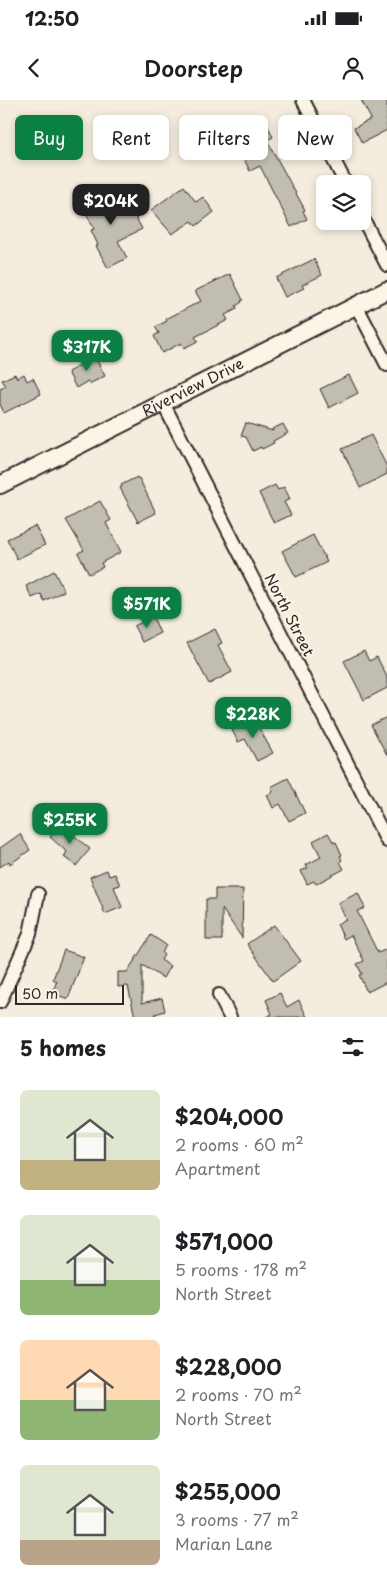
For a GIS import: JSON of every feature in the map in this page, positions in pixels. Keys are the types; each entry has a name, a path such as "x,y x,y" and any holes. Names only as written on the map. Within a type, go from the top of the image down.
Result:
{"street":[{"path":"304,100 342,175"},
{"path":"369,230 387,265"},
{"name":"Riverview Drive","path":"0,486 387,290"},
{"path":"356,306 387,365"},
{"name":"North Street","path":"163,403 387,842"},
{"path":"0,1002 30,934 38,894"},
{"path":"219,995 230,1017"}],"building":[{"path":"361,100 387,100 387,130 362,143 354,128 371,119"},
{"path":"268,126 273,137 268,140"},
{"path":"268,142 305,210 303,211 307,219 291,227 260,166 250,171 244,160 268,160"},
{"path":"184,186 196,202 203,197 214,212 196,226 192,221 172,234 151,210"},
{"path":"122,191 142,229 118,241 127,258 108,268 96,246 98,245 91,230 94,229 81,200 83,195 88,192 93,193 103,212"},
{"path":"314,259 322,275 302,285 304,288 285,297 276,278"},
{"path":"230,274 243,300 236,306 237,309 225,315 228,320 195,337 198,341 184,348 181,343 162,353 154,336 159,333 155,327 167,321 166,319 201,301 195,291"},
{"path":"93,353 105,376 89,384 88,381 76,388 68,372 84,363 82,359"},
{"path":"15,374 17,378 24,374 27,381 33,378 41,394 4,413 0,404 0,389 6,386 2,380"},
{"path":"349,375 358,393 329,408 320,389"},
{"path":"246,423 273,431 272,429 283,424 288,433 273,441 274,443 253,451 246,437 241,436"},
{"path":"371,435 387,467 387,474 360,488 342,449"},
{"path":"137,477 156,513 138,522 120,488 122,487 121,485"},
{"path":"275,485 278,490 284,487 290,499 284,502 291,515 274,523 259,493"},
{"path":"100,501 111,520 106,523 121,552 101,563 103,567 89,574 78,553 84,550 66,520"},
{"path":"35,526 45,545 17,559 7,539"},
{"path":"313,535 327,562 296,577 282,551"},
{"path":"54,571 64,591 44,601 41,594 32,598 26,586"},
{"path":"153,617 160,633 142,642 134,626"},
{"path":"215,629 222,643 218,645 232,672 209,684 187,643"},
{"path":"364,651 369,661 377,657 387,677 387,688 364,700 344,661"},
{"path":"387,717 387,755 371,725"},
{"path":"254,719 273,753 257,761 245,739 238,742 232,730"},
{"path":"288,778 305,813 289,821 280,804 273,808 267,795 273,792 271,787"},
{"path":"60,824 90,849 76,866 64,857 67,852 50,837"},
{"path":"328,833 334,843 336,842 342,855 340,856 342,860 340,862 344,869 316,884 314,881 307,884 301,871 308,868 306,865 321,857 313,841"},
{"path":"20,834 30,850 10,864 9,861 0,867 0,848"},
{"path":"107,870 109,876 115,874 120,885 114,887 122,907 105,914 90,877"},
{"path":"215,889 243,889 242,938 222,909 222,940 206,940 206,899 215,899"},
{"path":"358,893 365,908 357,911 378,953 387,949 387,982 367,992 359,975 362,974 357,964 364,961 351,935 344,939 337,924 346,919 338,903"},
{"path":"274,925 301,961 273,981 247,944"},
{"path":"151,935 166,945 161,960 170,966 163,978 142,965 142,1003 162,998 165,1011 155,1014 156,1017 135,1017 128,986 118,987 118,972 127,972"},
{"path":"64,950 84,957 68,999 52,993 57,981 53,979"},
{"path":"280,993 287,1007 299,1000 307,1017 266,1017 272,1014 266,1000"}]}
